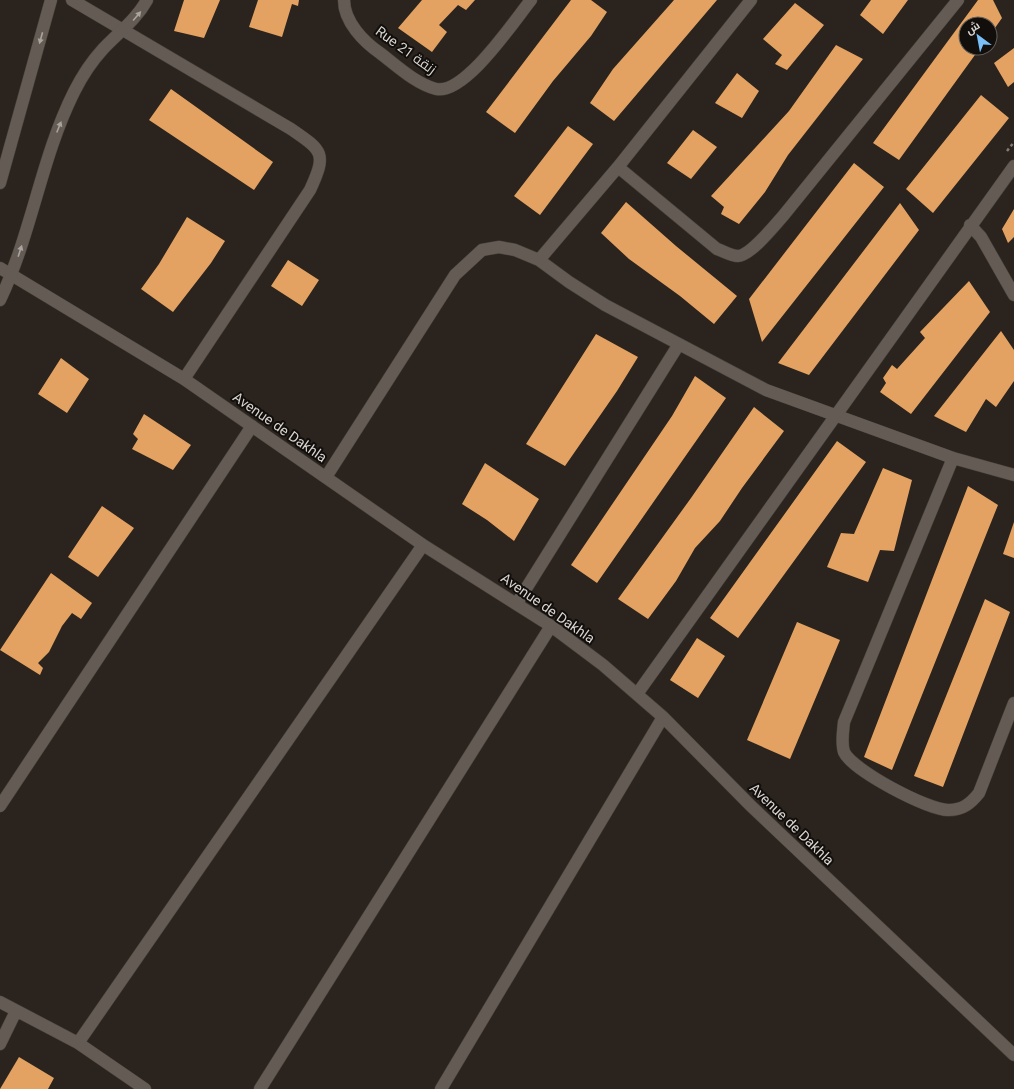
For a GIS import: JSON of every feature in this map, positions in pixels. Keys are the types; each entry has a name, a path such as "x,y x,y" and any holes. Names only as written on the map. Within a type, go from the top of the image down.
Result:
{"street":[{"path":"0,183 51,0"},
{"path":"72,0 291,129 315,145 321,158 320,169 310,190 184,380"},
{"path":"0,300 12,274 58,130 74,92 88,67 140,12 147,0"},
{"name":"Rue 21 زنقة","path":"344,0 349,20 368,45 424,85 438,89 454,85 467,77 485,58 530,0"},
{"path":"539,260 618,167 751,0"},
{"path":"618,167 717,249 731,255 738,256 743,254 762,240 783,216 958,0"},
{"path":"637,694 1014,166"},
{"path":"970,226 981,237 1014,295"},
{"path":"326,477 455,275 482,250 490,247 515,250 539,260 569,282 599,301 766,390 953,458 1014,475"},
{"name":"Avenue de Dakhla","path":"0,268 184,380 423,545 517,603 551,626 603,665 662,717 751,806 1014,1055"},
{"path":"517,603 679,344"},
{"path":"0,806 252,426"},
{"path":"953,458 844,722 842,743 845,753 856,766 877,780 923,802 948,810 961,809 972,802 979,793 1014,703"},
{"path":"78,1043 423,545"},
{"path":"260,1089 551,626"},
{"path":"440,1089 662,717"},
{"path":"0,1002 78,1043 145,1089"},
{"path":"0,1044 16,1011"}],"building":[{"path":"184,0 220,0 204,38 174,31"},
{"path":"258,0 299,0 298,6 292,4 282,37 249,27"},
{"path":"422,0 475,0 466,10 458,5 439,25 447,32 432,52 398,28"},
{"path":"571,0 591,0 607,12 591,36 553,81 515,133 486,112"},
{"path":"674,0 717,0 614,121 590,103 613,69"},
{"path":"871,0 908,0 883,34 860,15"},
{"path":"978,0 993,0 1002,18 998,24 998,16 966,16"},
{"path":"795,3 824,25 787,70 775,64 782,55 763,39"},
{"path":"958,27 958,56 974,56 899,160 873,143"},
{"path":"836,45 863,59 788,155 765,192 739,224 721,214 724,207 711,196 789,111"},
{"path":"1014,48 1014,82 1008,87 994,63"},
{"path":"737,73 759,91 742,118 715,103"},
{"path":"171,89 273,162 254,190 149,120"},
{"path":"981,95 1009,118 933,213 906,189"},
{"path":"568,126 593,144 540,215 514,196"},
{"path":"693,130 717,147 691,179 667,163"},
{"path":"854,163 884,187 762,342 749,299"},
{"path":"626,202 676,246 737,296 714,324 680,296 629,259 601,233"},
{"path":"900,203 919,230 809,375 778,363"},
{"path":"1014,209 1014,237 1008,243 1002,229"},
{"path":"187,217 225,241 211,263 173,312 141,289 159,264"},
{"path":"288,260 319,280 302,306 271,286"},
{"path":"969,281 990,312 911,414 880,392 886,383 883,378 892,365 897,369 925,338 920,332"},
{"path":"1001,331 1014,350 1014,381 996,407 986,399 966,432 934,416"},
{"path":"596,334 638,357 617,391 565,466 526,444"},
{"path":"61,358 89,379 67,413 38,394"},
{"path":"695,376 726,398 597,583 571,565 672,416"},
{"path":"754,407 784,431 720,521 695,548 676,581 648,619 618,599"},
{"path":"144,414 191,445 173,470 132,449 138,439 133,434"},
{"path":"837,441 866,462 738,638 710,618"},
{"path":"485,463 539,499 514,541 487,520 462,504"},
{"path":"883,468 912,480 894,551 880,550 868,582 827,567 841,533 854,534"},
{"path":"968,486 998,505 892,770 864,757"},
{"path":"102,506 134,528 98,577 68,557"},
{"path":"1014,522 1014,558 1003,554"},
{"path":"51,573 92,603 81,619 72,613 62,626 49,652 38,663 43,668 40,675 0,650"},
{"path":"985,599 1010,612 943,787 914,776"},
{"path":"797,622 840,640 790,759 747,740"},
{"path":"697,638 725,656 698,698 670,680"},
{"path":"19,1057 54,1078 48,1089 0,1089"}]}
